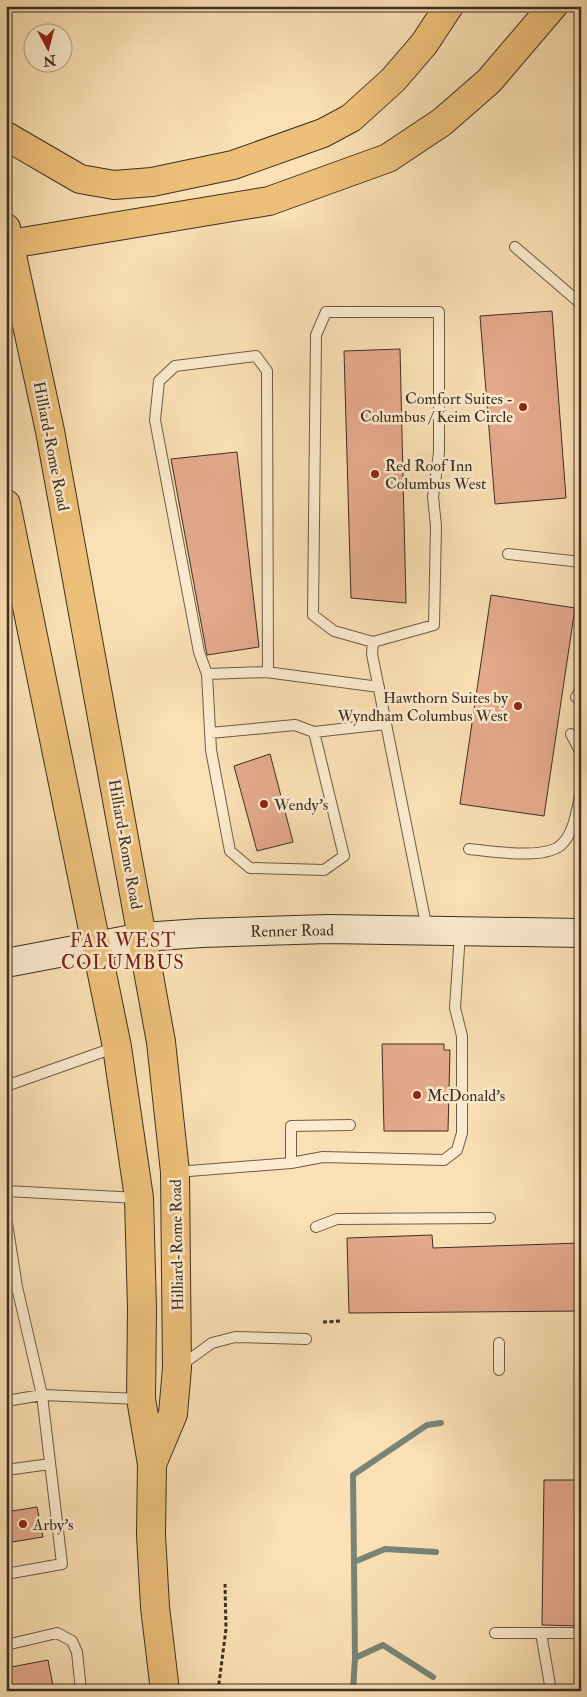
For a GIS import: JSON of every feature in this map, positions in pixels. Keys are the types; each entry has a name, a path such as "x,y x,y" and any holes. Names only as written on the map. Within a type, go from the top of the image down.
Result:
{"main road":[{"path":"6,136 80,179 114,185 152,182 232,164 323,133 352,118 393,80 424,44 449,6"},
{"path":"7,237 269,201 388,158 442,122 489,81 552,6"},
{"name":"Hilliard-Rome Road","path":"7,237 52,441 161,1042 175,1172 177,1368 173,1414 152,1464"},
{"name":"Hilliard-Rome Road","path":"6,504 117,1047 138,1198 142,1309 141,1399 152,1464 151,1544 155,1607 165,1691"},
{"path":"550,931 581,917"},
{"name":"Renner Road","path":"6,963 143,937 250,931 460,929 581,933"}],"lane":[{"path":"515,247 581,304"},
{"path":"326,312 438,312 439,452 433,497 436,526 434,625 373,642 334,631 313,615 316,335 326,312"},
{"path":"268,672 267,371 256,356 175,366 159,381 155,420 199,652 207,674 210,733 230,851 250,868 324,870 344,856 314,732"},
{"path":"508,554 581,562"},
{"path":"373,642 372,654 428,930"},
{"path":"207,674 268,672 379,687"},
{"path":"210,733 295,725 314,732 386,724"},
{"path":"571,734 581,753"},
{"path":"469,849 550,852 563,844 572,827 581,792"},
{"path":"175,1172 291,1163 323,1157 444,1160 457,1150 462,1134 462,1036 455,1008 460,929"},
{"path":"6,1086 117,1047"},
{"path":"291,1163 291,1126 350,1125"},
{"path":"6,1191 138,1198"},
{"path":"6,1217 11,1287 42,1395 62,1564 6,1574"},
{"path":"316,1227 336,1220 490,1218"},
{"path":"177,1368 212,1343 235,1337 306,1339"},
{"path":"499,1343 499,1370"},
{"path":"6,1401 42,1395 141,1399"},
{"path":"6,1470 50,1464"},
{"path":"495,1633 581,1633"},
{"path":"541,1633 551,1691"},
{"path":"6,1645 57,1634 72,1641 77,1652 82,1691"}],"path":[{"path":"322,1322 342,1321"},
{"path":"218,1691 226,1629 225,1584"}],"building":[{"name":"Comfort Suites - Columbus / Keim Circle","path":"552,311 566,498 495,504 480,316"},
{"name":"Red Roof Inn Columbus West","path":"400,349 406,603 351,598 344,351"},
{"path":"237,452 259,647 207,655 171,459"},
{"name":"Hawthorn Suites by Wyndham Columbus West","path":"491,595 575,608 544,816 460,804"},
{"name":"Wendy's","path":"270,754 293,842 257,851 234,766"},
{"name":"McDonald's","path":"382,1044 444,1044 444,1050 450,1050 448,1131 384,1131"},
{"path":"432,1235 433,1248 581,1243 581,1311 349,1313 347,1238"},
{"path":"544,1480 581,1480 581,1626 542,1625"},
{"name":"Arby's","path":"37,1507 43,1537 6,1543 6,1512"},
{"path":"48,1660 54,1691 6,1691 6,1668"}],"waterway":[{"path":"354,1562 353,1475 427,1425 441,1423"},
{"path":"355,1658 354,1562 385,1549 436,1552"},
{"path":"353,1691 355,1658 383,1645 433,1677"}],"place":[{"name":"Comfort Suites - Columbus / Keim Circle","path":"523,407"},
{"name":"Red Roof Inn Columbus West","path":"375,474"},
{"name":"Hawthorn Suites by Wyndham Columbus West","path":"518,706"},
{"name":"Wendy's","path":"264,804"},
{"name":"McDonald's","path":"417,1095"},
{"name":"Arby's","path":"23,1524"}],"district":[{"name":"FAR WEST COLUMBUS","path":"123,951"}]}
